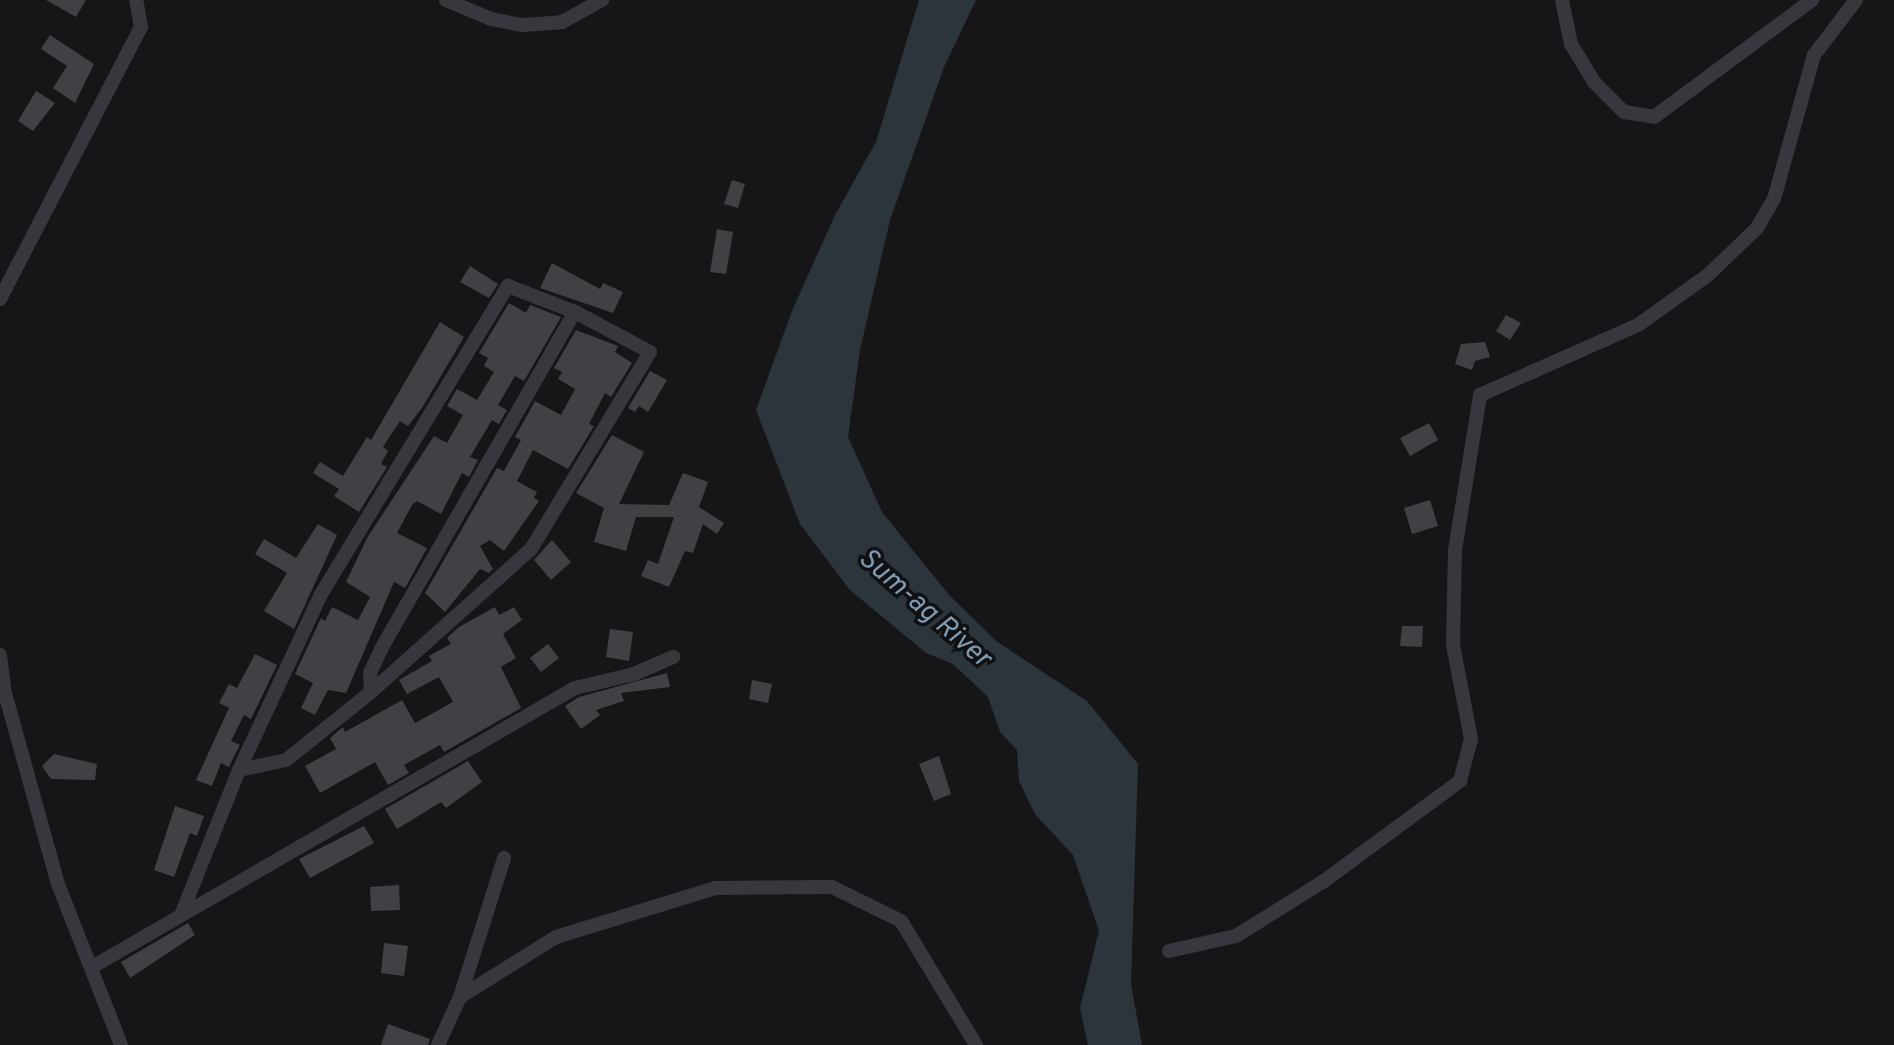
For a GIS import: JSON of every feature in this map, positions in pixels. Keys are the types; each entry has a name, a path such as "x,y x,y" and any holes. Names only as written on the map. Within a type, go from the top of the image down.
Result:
{"street":[{"path":"0,299 141,27 136,0"},
{"path":"446,0 491,19 523,25 562,22 602,0"},
{"path":"1562,0 1571,44 1594,82 1624,112 1654,117 1812,0"},
{"path":"1169,951 1236,936 1324,881 1460,781 1471,739 1453,645 1455,550 1480,395 1638,325 1708,275 1757,228 1774,199 1814,55 1856,0"},
{"path":"0,281 13,271"},
{"path":"181,915 239,770 320,596 508,286 575,312 650,352 536,542 371,692 286,760 239,770"},
{"path":"371,692 370,673 381,649 575,312"},
{"path":"0,655 5,693 58,884 121,1045"},
{"path":"92,967 575,688 634,674 673,657"},
{"path":"438,1045 460,997 504,858"},
{"path":"460,997 556,937 715,888 832,887 901,921 976,1045"}],"water":[{"name":"Sum-ag River","path":"919,0 976,0 944,67 890,220 860,350 848,437 882,512 949,595 996,641 1087,701 1138,764 1131,984 1142,1045 1088,1045 1080,1008 1099,931 1073,855 1035,814 1019,781 1017,750 1000,732 988,697 953,664 926,653 850,590 800,524 756,410 792,311 835,215 876,142"}],"building":[{"path":"46,0 86,0 76,17"},
{"path":"50,35 94,64 75,103 53,88 67,66 41,49"},
{"path":"36,91 55,103 33,131 18,121"},
{"path":"732,180 745,184 738,208 724,204"},
{"path":"717,229 733,232 726,274 710,272"},
{"path":"552,263 600,289 603,283 623,292 613,313 540,288"},
{"path":"470,266 498,284 489,298 460,282"},
{"path":"509,303 526,313 530,305 561,317 524,381 515,376 498,405 507,410 499,424 492,420 470,457 478,460 469,477 462,473 441,514 417,501 412,505 397,533 427,548 405,588 394,582 346,693 328,690 315,715 301,708 313,683 295,674 321,618 325,621 332,607 358,620 370,597 346,582 367,538 434,436 447,443 463,415 447,406 457,389 477,400 494,372 484,366 488,358 479,353"},
{"path":"1506,315 1521,323 1510,340 1496,331"},
{"path":"440,322 464,337 422,408 408,426 400,421 383,447 388,451 381,464 387,467 359,512 334,496 339,489 313,473 320,462 343,476 367,437 371,440"},
{"path":"576,330 618,346 615,352 632,363 611,397 605,393 589,424 594,426 568,469 533,450 517,481 537,492 534,498 539,501 504,551 490,540 480,546 493,569 489,573 480,569 445,612 425,593 497,468 504,471 521,440 515,437 535,401 561,415 575,389 558,379 562,372 554,368"},
{"path":"1485,342 1490,357 1475,361 1472,370 1455,364 1461,344"},
{"path":"650,371 667,380 648,412 639,406 635,412 628,408"},
{"path":"1429,423 1438,440 1410,456 1400,438"},
{"path":"612,435 644,452 619,504 669,505 683,473 708,482 699,507 724,523 717,534 703,524 693,553 685,551 669,587 641,576 648,560 658,564 674,517 636,517 626,551 594,542 604,508 576,493"},
{"path":"1430,500 1438,526 1412,534 1404,508"},
{"path":"318,524 337,535 294,629 264,611 287,573 255,554 264,539 296,558"},
{"path":"552,540 571,562 551,580 534,560"},
{"path":"495,607 499,615 514,607 522,620 503,634 516,658 501,667 521,708 444,752 440,745 404,765 409,773 388,785 375,762 320,793 305,766 336,749 330,738 343,727 345,732 402,700 415,723 453,702 439,677 407,694 399,680 432,661 429,656 451,644 447,638 459,627"},
{"path":"1402,626 1423,626 1422,647 1400,646"},
{"path":"610,629 633,632 629,661 606,657"},
{"path":"548,644 559,658 541,672 530,658"},
{"path":"255,654 277,665 251,719 244,715 231,741 240,745 229,767 221,763 212,786 196,780 229,708 219,703 229,684 237,688"},
{"path":"667,673 670,687 621,693 624,701 596,710 600,715 581,729 565,706 579,697"},
{"path":"752,680 772,684 768,703 749,699"},
{"path":"54,754 97,764 95,780 51,779 42,766"},
{"path":"939,756 951,794 934,801 919,764"},
{"path":"468,761 482,782 446,808 441,802 397,829 385,809"},
{"path":"175,806 204,816 197,836 190,833 174,877 154,870"},
{"path":"364,826 374,843 310,878 299,859"},
{"path":"399,885 400,910 371,911 370,887"},
{"path":"188,923 195,935 130,978 121,962"},
{"path":"384,943 408,946 404,976 381,973"},
{"path":"388,1024 430,1039 428,1045 381,1045"}]}
